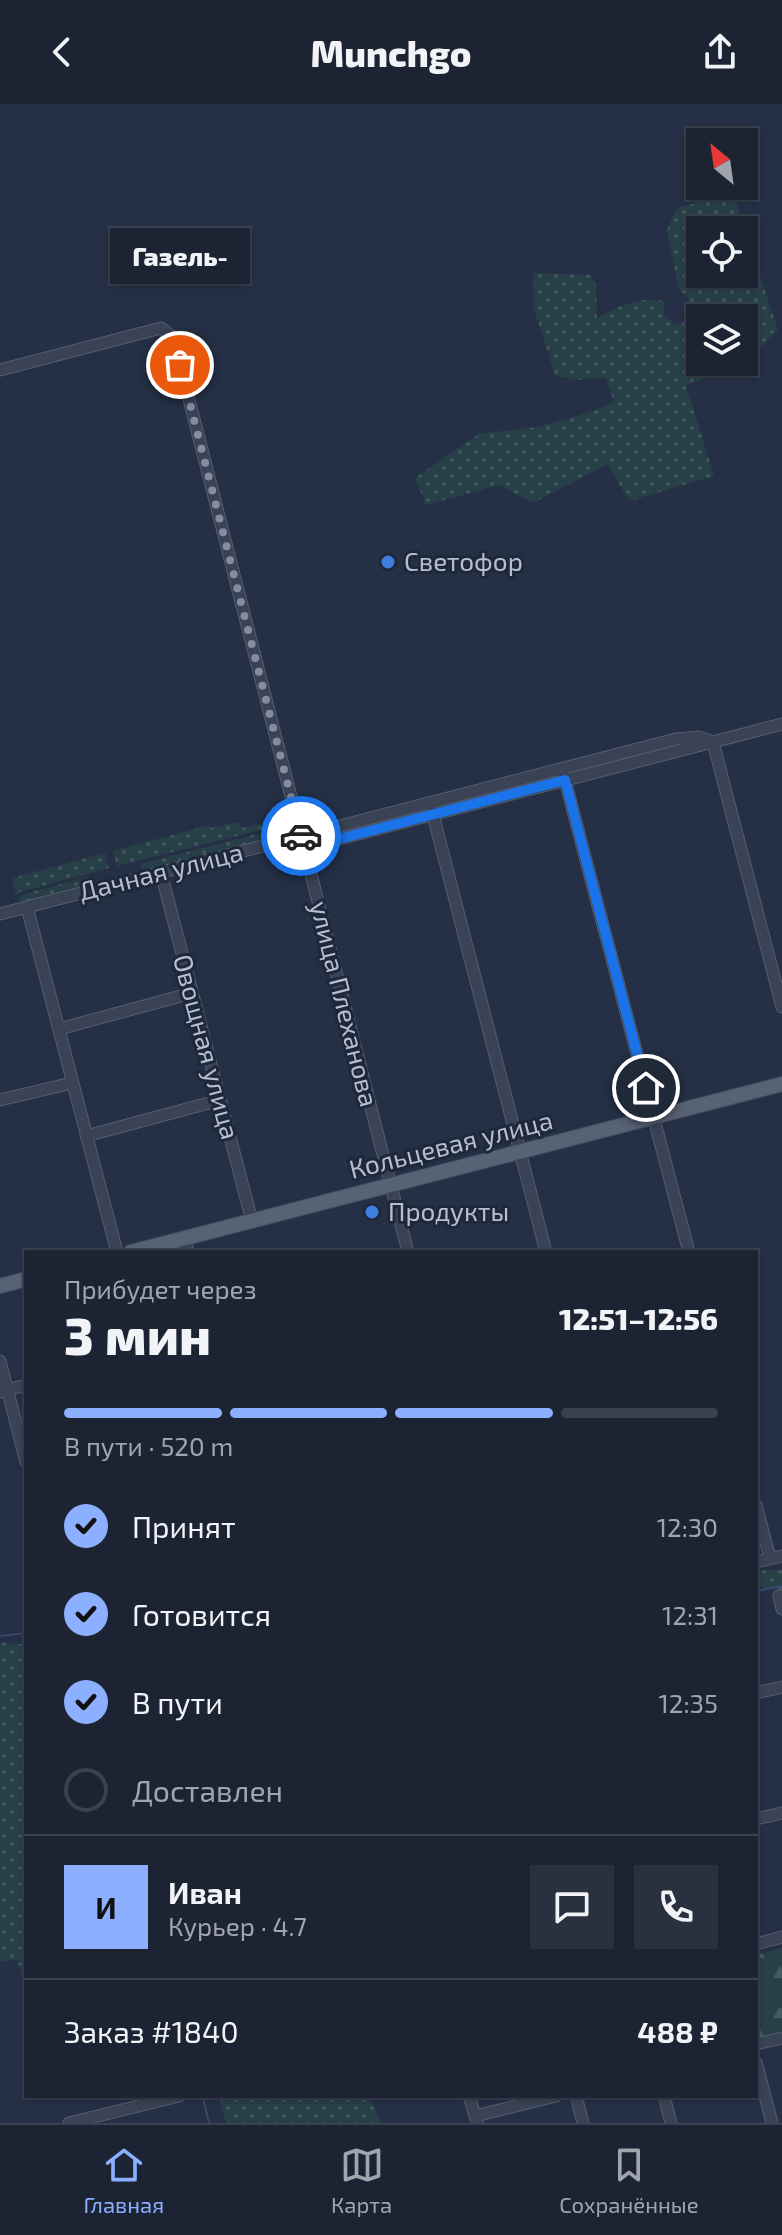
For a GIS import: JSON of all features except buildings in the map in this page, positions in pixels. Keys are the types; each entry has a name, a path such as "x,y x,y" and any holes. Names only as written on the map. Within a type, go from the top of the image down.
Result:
{"main road":[{"name":"Кольцевая улица","path":"147,1250 186,1245 252,1221 782,1084"},
{"path":"0,1286 24,1280"}],"street":[{"name":"улица Плеханова","path":"0,370 161,328 173,337 407,1250"},
{"name":"Дачная улица","path":"302,842 429,802 564,775 782,724"},
{"path":"713,742 782,1007"},
{"name":"Дачная улица","path":"0,914 161,873 433,815 564,775"},
{"path":"564,775 688,1250"},
{"path":"429,802 545,1250"},
{"name":"Овощная улица","path":"161,873 252,1221"},
{"path":"27,907 116,1250"},
{"path":"59,1029 192,993"},
{"path":"0,1100 72,1083"},
{"path":"86,1136 220,1100"},
{"path":"0,1361 4,1391 24,1456"},
{"path":"4,1391 24,1386"},
{"path":"758,1510 776,1557"},
{"path":"779,1596 782,1609"},
{"path":"758,1693 782,1687"},
{"path":"758,1819 782,1813"},
{"path":"758,1943 782,1937"},
{"path":"758,2044 782,2038"},
{"path":"758,2070 772,2123"},
{"path":"69,2123 171,2098"},
{"path":"470,2098 476,2120 549,2098"},
{"path":"577,2098 583,2123"},
{"path":"665,2098 671,2123"}],"green space":[{"path":"707,200 735,200 741,216 686,216 686,288 758,288 758,269 778,330 758,350 758,304 690,304 688,297 679,290 667,230 677,208"},
{"path":"533,273 591,275 596,286 597,318 629,303 654,300 665,301 663,314 675,325 686,320 686,376 712,376 686,385 714,476 629,501 608,464 533,503 499,485 426,505 415,478 479,434 538,427 614,402 606,378 574,380 555,375 534,309"},
{"path":"285,818 269,828 117,866 113,851 210,825 211,828 238,822 242,828"},
{"path":"280,828 272,840 144,872 140,864"},
{"path":"105,853 109,868 16,895 12,878"},
{"path":"91,876 90,887 22,903 18,898 24,894"},
{"path":"758,1570 782,1570 782,1591 758,1585"},
{"path":"0,1642 24,1645 24,1986 17,1959 0,1962"},
{"path":"782,1948 782,2031 758,2038 758,1954"},
{"path":"782,1980 782,2007 758,2014 758,1987"},
{"path":"220,2098 369,2098 382,2123 226,2123"}],"waterway":[{"path":"758,1591 782,1586"},
{"path":"0,1636 24,1633"},
{"path":"203,2098 209,2123"}],"way so far":[{"path":"180,365 301,836"}],"place":[{"name":"Газель-","path":"180,365"},
{"name":"Светофор","path":"388,562"},
{"name":"Продукты","path":"372,1212"}],"route":[{"path":"301,836 304,848 565,780 646,1088"}]}
